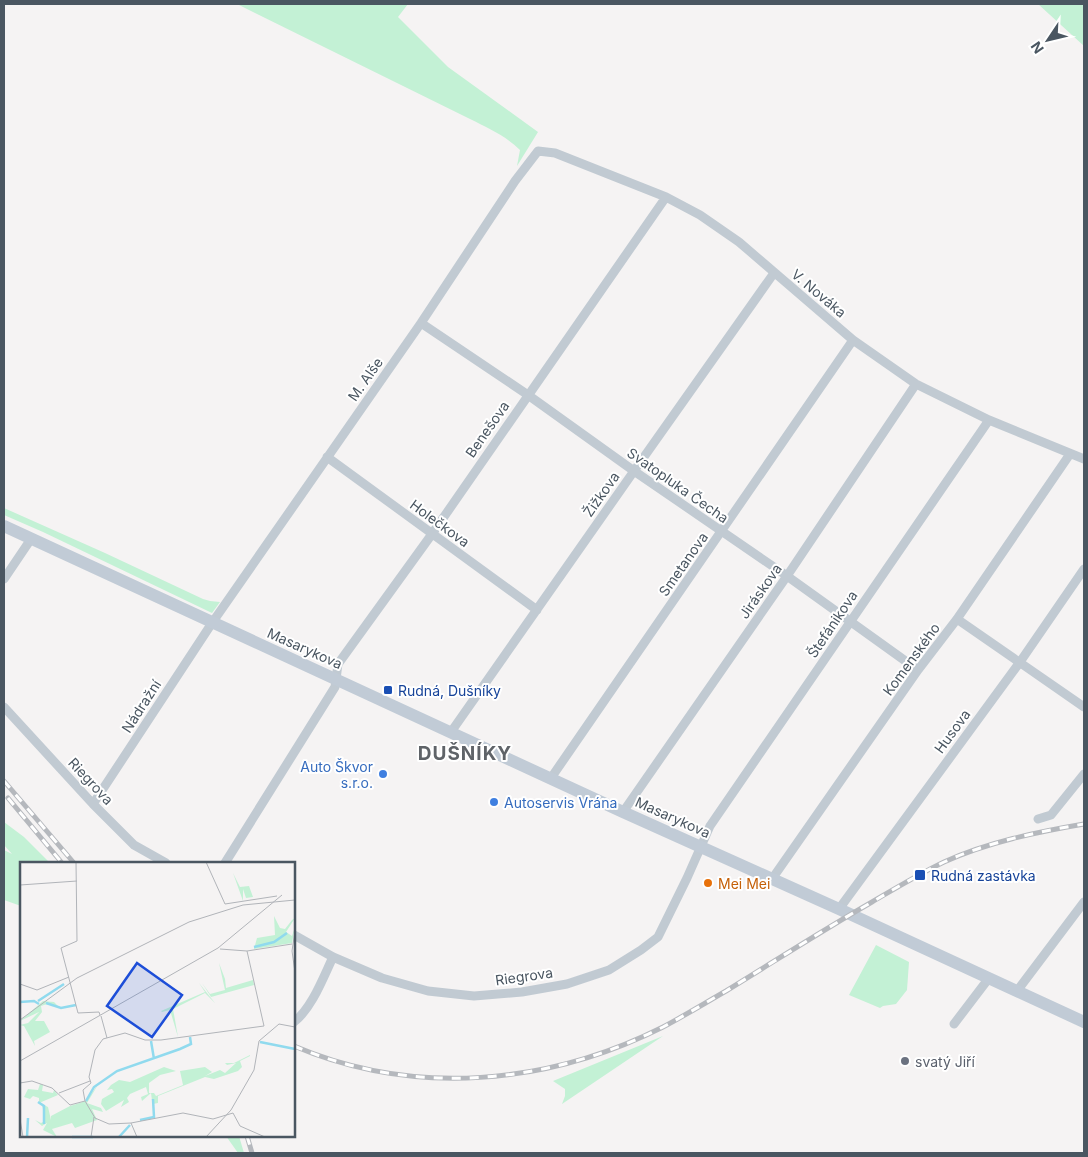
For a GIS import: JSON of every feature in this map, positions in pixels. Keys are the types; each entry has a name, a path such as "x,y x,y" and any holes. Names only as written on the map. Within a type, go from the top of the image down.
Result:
{"main road":[{"name":"Masarykova","path":"4,526 623,812 1084,1022"}],"street":[{"name":"V. Nováka","path":"538,151 556,153 666,197 700,215 739,242 853,340 916,384 989,420 1084,459"},
{"name":"M. Alše","path":"212,623 538,151"},
{"name":"Benešova","path":"226,862 334,686 338,664 432,534 666,197"},
{"name":"Žižkova","path":"451,732 774,273"},
{"name":"Svatopluka Čecha","path":"421,323 528,395 918,670"},
{"name":"Smetanova","path":"551,778 853,340"},
{"name":"Jiráskova","path":"623,812 787,576 916,384"},
{"name":"Štefánikova","path":"701,846 710,826 989,420"},
{"name":"Komenského","path":"772,879 918,670 957,619 1070,454"},
{"name":"Holečkova","path":"327,457 537,610"},
{"path":"4,579 31,539"},
{"name":"Husova","path":"839,909 1020,662 1084,569"},
{"path":"957,619 1084,707"},
{"name":"Nádražní","path":"93,804 212,623"},
{"name":"Riegrova","path":"4,707 93,804 134,845 164,862"},
{"path":"1038,819 1051,815 1084,774"},
{"name":"Riegrova","path":"295,936 333,957 382,978 428,991 474,996 522,992 567,984 609,970 658,937 701,846"},
{"path":"1017,991 1084,902"},
{"path":"295,1021 309,1006 333,957"},
{"path":"954,1024 989,978"}],"green space":[{"path":"237,4 408,4 398,17 448,67 538,132 517,166 520,150 509,141 477,122"},
{"path":"1038,4 1084,4 1084,46"},
{"path":"4,508 203,599 220,602 212,613 4,515"},
{"path":"4,822 24,837 49,862 20,862 20,906 4,900 4,850 12,854 4,845"},
{"path":"876,945 909,962 907,990 896,1004 880,1008 849,995"},
{"path":"663,1036 562,1104 565,1089 553,1081"},
{"path":"227,1137 239,1137 244,1153 238,1153"}],"railway":[{"path":"4,781 73,862"},
{"path":"8,798 61,862"},
{"path":"295,1046 340,1062 386,1073 433,1078 480,1077 527,1072 574,1062 619,1047 671,1023 854,913 944,862 978,849 1013,839 1084,824"},
{"path":"247,1137 252,1153"}],"place":[{"name":"Rudná, Dušníky","path":"388,690"},
{"name":"Auto Škvor s.r.o.","path":"383,774"},
{"name":"Autoservis Vrána","path":"494,802"},
{"name":"Rudná zastávka","path":"920,875"},
{"name":"Mei Mei","path":"708,883"},
{"name":"svatý Jiří","path":"905,1061"}],"district":[{"name":"DUŠNÍKY","path":"465,753"}]}
